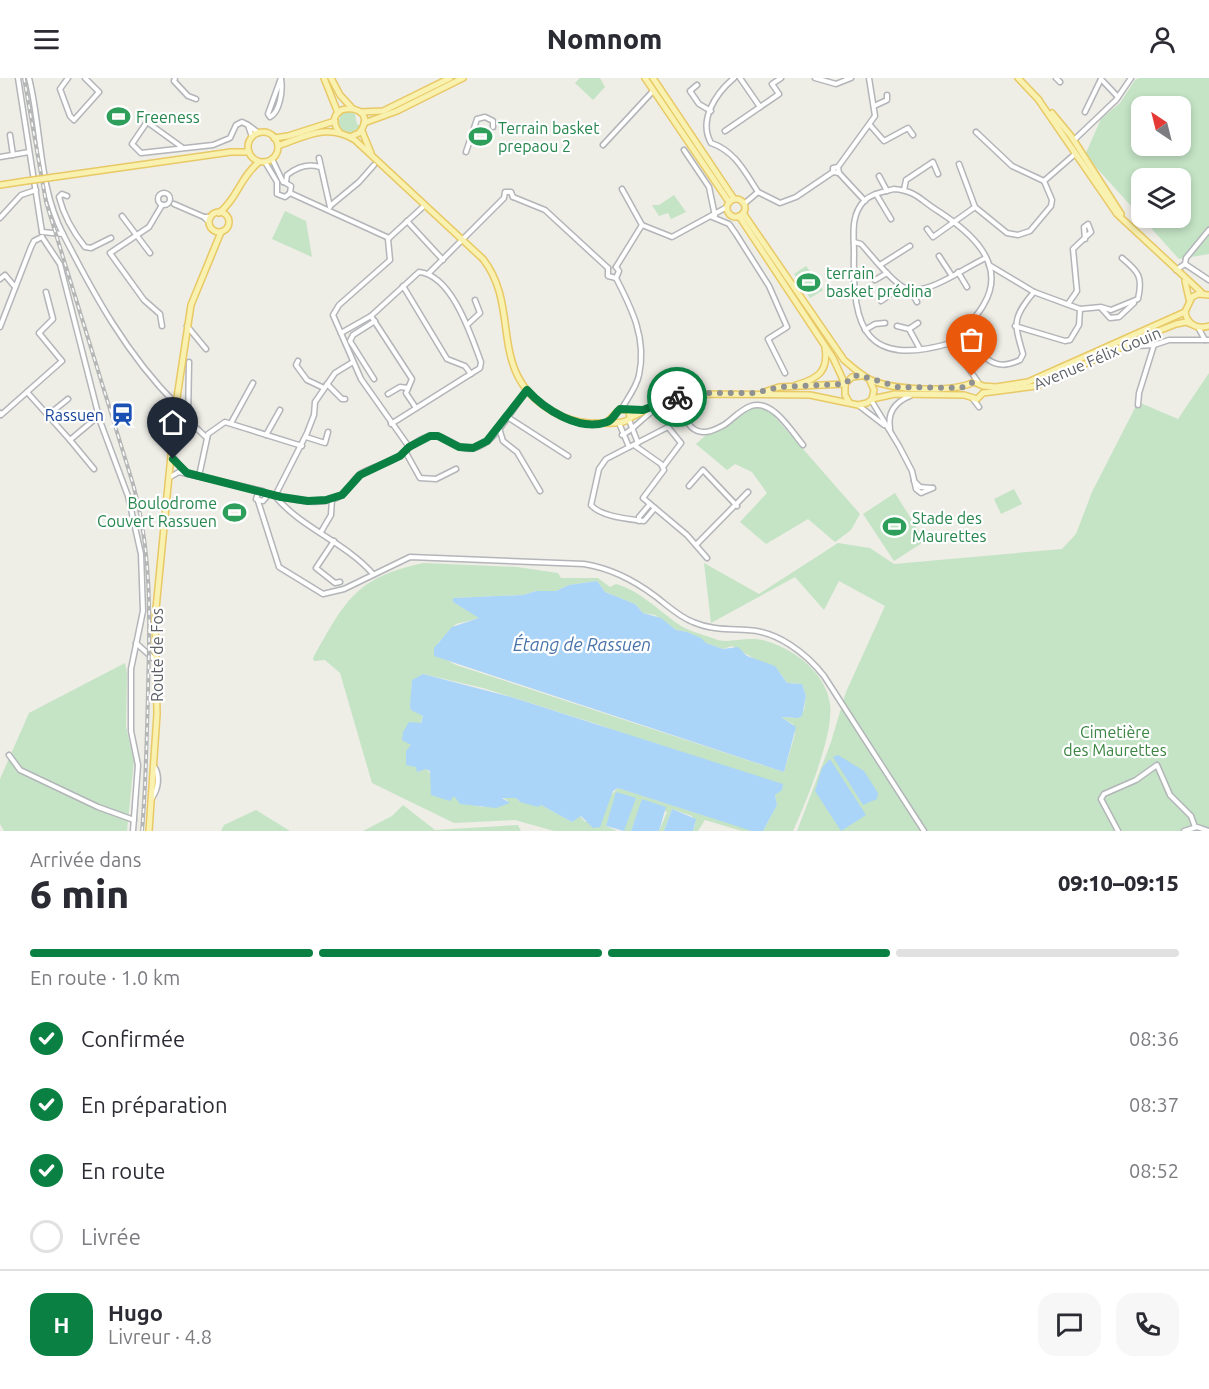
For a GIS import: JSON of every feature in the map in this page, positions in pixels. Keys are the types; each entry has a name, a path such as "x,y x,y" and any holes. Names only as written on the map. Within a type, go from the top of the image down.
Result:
{"main road":[{"path":"324,78 338,113 335,121 340,134"},
{"path":"331,78 340,95 351,108 360,112 383,111 450,78"},
{"path":"364,123 393,112 463,78"},
{"path":"645,78 741,214 824,343 845,384 845,395 849,402"},
{"path":"653,78 741,214"},
{"path":"1018,78 1070,138 1110,206 1202,294"},
{"path":"338,113 351,108"},
{"path":"360,112 364,123 362,131 370,153"},
{"path":"231,152 248,144 259,132 274,138 288,136 335,121"},
{"path":"248,172 262,162 272,159 278,146 323,130 350,137 388,169 483,259 497,280 510,362 527,390 545,407 570,419 619,422 643,410 693,394 810,395 858,405"},
{"path":"350,137 362,131"},
{"path":"274,138 278,146"},
{"path":"212,252 210,219 230,203 248,172 250,155 248,144"},
{"path":"0,185 231,152 250,155 262,162"},
{"path":"212,230 221,232 228,226 230,203"},
{"path":"219,213 227,217"},
{"name":"Avenue Félix Gouin","path":"741,214 834,347 862,376 898,387 976,391 1028,382 1046,376 1185,312"},
{"name":"Route de Fos","path":"149,831 158,662 155,618 176,404 193,296 221,232"},
{"path":"1184,279 1189,299 1185,312 1191,324 1198,327 1208,326"},
{"path":"1189,299 1202,294 1209,295"},
{"name":"Avenue Félix Gouin","path":"858,405 871,399 895,394 1036,386 1176,324 1191,324"},
{"path":"755,393 810,381 821,374 827,363 824,343"},
{"path":"789,387 845,384 852,377 862,376"},
{"path":"870,380 874,390 871,399"},
{"path":"606,422 622,408 629,416"},
{"path":"616,414 619,422"}],"street":[{"path":"18,78 42,235 60,264 100,421 117,463 138,532 144,595 132,656 131,731 138,765 133,831"},
{"path":"29,78 43,171 51,204 63,234 77,265 122,337 176,404"},
{"path":"68,78 60,89 70,116 74,120 99,92 86,78"},
{"path":"175,78 174,81 188,96 196,99"},
{"path":"281,78 282,90 277,110 270,117 268,114 281,78"},
{"path":"734,78 718,92 706,134 711,143 724,147 740,163 758,192 780,203 796,197 836,173"},
{"path":"740,78 760,107"},
{"path":"725,131 780,94 772,84 781,78"},
{"path":"815,78 836,84 851,78"},
{"path":"865,201 836,173 834,167 838,167 874,116 870,78"},
{"path":"1056,78 1060,82"},
{"path":"1085,112 1101,78 1118,97"},
{"path":"1070,138 1118,97 1131,78"},
{"path":"697,86 690,91 699,104 711,111"},
{"path":"603,145 653,91"},
{"path":"874,106 887,100 887,95"},
{"path":"466,152 477,119 485,117 493,121 493,128"},
{"path":"183,148 147,122 132,144 141,153 221,144 230,138 236,124 248,125 259,132"},
{"path":"870,124 884,141 908,128 913,135"},
{"path":"248,125 252,137"},
{"path":"959,164 975,207 1007,233 1018,236 1030,231 1051,206 1052,200 1044,181 1012,166 976,132"},
{"path":"10,135 13,155"},
{"path":"684,150 709,187 713,217"},
{"path":"0,157 29,152"},
{"path":"370,153 374,165"},
{"path":"1044,181 1077,153"},
{"path":"319,158 329,209"},
{"path":"272,159 284,182 291,186 290,193 286,197 279,196 276,191 278,184"},
{"path":"262,162 278,184"},
{"path":"904,190 906,180 933,162 938,174"},
{"path":"278,184 284,182 287,175 296,169 313,165 321,168"},
{"path":"374,165 388,169"},
{"path":"329,209 374,165"},
{"path":"879,176 887,191"},
{"path":"622,189 642,225 672,237 758,192"},
{"path":"0,218 21,195 36,190"},
{"path":"904,190 915,193 956,222 978,242 986,258 991,278 984,303 951,343 920,349 890,349 874,339 866,330 855,307 853,227 865,201 876,194 887,191 904,190"},
{"path":"428,274 464,240 508,191 513,197 545,210 608,268 608,276 616,278 635,315 641,346 639,376 622,408"},
{"path":"290,193 388,238"},
{"path":"67,196 62,194 59,198 74,234 88,249 111,238"},
{"path":"162,205 158,200 160,194 167,194 169,201 174,204 210,219"},
{"path":"876,194 891,219"},
{"path":"504,198 509,200 513,197"},
{"path":"111,251 149,227 162,205 169,201"},
{"path":"388,238 426,204"},
{"path":"927,229 933,237 975,207"},
{"path":"122,216 150,253"},
{"path":"713,217 729,224 769,286 787,327 768,339 785,374"},
{"path":"407,221 443,260"},
{"path":"616,267 642,225"},
{"path":"1176,271 1185,264 1186,258 1209,230"},
{"path":"0,327 34,241 42,235 63,234"},
{"path":"388,238 390,260 335,309 333,315 369,392 409,447"},
{"path":"1068,304 1077,291 1073,249 1085,239"},
{"path":"854,242 861,244 901,287 910,290 921,291 986,258"},
{"path":"99,244 111,251"},
{"path":"880,265 910,246"},
{"path":"111,251 111,257 131,284 160,314 162,326"},
{"path":"939,256 952,276"},
{"path":"1101,308 1110,318 1119,317 1128,311 1136,300 1141,282 1135,269 1122,258"},
{"path":"1185,264 1209,280"},
{"path":"988,265 1034,292 1080,309 1111,310 1136,300"},
{"path":"608,268 616,267"},
{"path":"616,267 619,272 616,278"},
{"path":"958,272 967,287"},
{"path":"875,280 887,273"},
{"path":"341,333 371,315 415,274 428,274 456,300 481,362 480,368 391,424"},
{"path":"0,279 5,275 15,287"},
{"path":"403,286 447,359 465,366 471,374"},
{"path":"881,301 901,287"},
{"path":"910,290 917,302"},
{"path":"0,413 1,415 62,361 39,333 53,319 46,292"},
{"path":"986,358 994,364 1002,365 1020,360 1023,354 1015,326 1023,305 1034,292"},
{"path":"467,326 480,314 475,300"},
{"path":"1015,326 1045,336 1070,340 1079,325 1080,309"},
{"path":"371,315 412,379 406,393 416,408"},
{"path":"374,379 350,342 353,335 375,321"},
{"path":"866,330 875,324 885,323"},
{"path":"897,326 909,328 918,323"},
{"path":"187,325 206,349"},
{"path":"1206,339 1208,326"},
{"path":"1198,327 1206,339"},
{"path":"909,328 920,349"},
{"path":"1136,346 1154,345 1169,340 1206,339"},
{"path":"951,343 972,376 976,391"},
{"path":"1138,405 1138,393 1154,345"},
{"path":"298,361 296,365 307,380 326,386 345,399"},
{"path":"189,362 188,420 207,438"},
{"path":"274,496 306,437 314,416 315,402 342,368 353,362"},
{"path":"231,423 253,383"},
{"path":"388,394 399,387 408,388"},
{"path":"251,489 262,498 274,496 308,501 332,499 342,495 360,475 405,452 409,447 430,436 438,436 459,447 473,448 487,441 527,390"},
{"path":"27,392 94,469"},
{"path":"891,432 889,416 895,405 916,393"},
{"path":"48,415 68,399"},
{"path":"871,399 912,471 914,481 916,489 921,493 933,488 924,488 914,481"},
{"path":"622,435 632,431 645,416 669,406 675,407 693,430 703,432 721,427 749,407 759,405 769,408 803,445"},
{"path":"858,405 891,432"},
{"path":"266,435 280,410"},
{"path":"506,416 568,456"},
{"path":"629,416 634,445"},
{"path":"70,440 95,419"},
{"path":"619,422 622,435 663,467"},
{"path":"199,476 207,438 210,431 220,424 231,423 302,446"},
{"path":"499,426 504,441 517,452 540,491"},
{"path":"655,508 644,521 607,513 594,509 591,505 598,469 606,459 665,428 673,430 681,443 663,467 663,474 643,498 655,508 696,545 707,558"},
{"path":"306,437 325,443 328,432"},
{"path":"487,441 504,441"},
{"path":"405,452 420,478 436,479 456,469"},
{"path":"172,455 187,473"},
{"path":"689,486 703,470 736,506"},
{"path":"170,479 175,472 187,473 259,491"},
{"path":"259,491 262,498"},
{"path":"259,491 262,498 262,515 279,567 318,593 334,594 410,557 417,556 584,564 595,566 636,584 692,622 724,630 762,632 776,639 804,654 824,676 924,831"},
{"path":"696,545 748,492"},
{"path":"274,496 281,506 334,541 373,574"},
{"path":"321,532 331,515 332,499"},
{"path":"639,520 650,504"},
{"path":"334,541 316,568 335,583 340,582"},
{"path":"136,643 158,662"},
{"path":"9,754 20,770 98,807 134,819"},
{"path":"1118,831 1102,797 1136,780 1155,766 1159,766 1170,795 1194,821 1195,827"},
{"path":"1184,831 1195,827 1209,831"}],"green space":[{"path":"580,78 600,78 605,87 593,100 575,83"},
{"path":"1139,78 1209,78 1209,254 1179,259 1151,228 1191,228 1191,168 1131,168 1131,206 1085,155 1101,119 1120,103 1135,80"},
{"path":"349,110 355,114 357,124 361,126 351,134 342,131 338,124 341,114"},
{"path":"674,195 686,212 671,219 668,213 659,216 652,205 659,205"},
{"path":"285,211 306,221 312,257 272,239"},
{"name":"terrain basket prédina","path":"806,266 823,290 810,298 794,274"},
{"name":"Cimetière des Maurettes","path":"1209,373 1209,831 797,831 831,742 846,692 885,606 839,581 824,610 795,577 711,623 704,563 759,594 838,543 870,548 894,564 1062,549 1076,534 1092,492 1138,402 1178,419"},
{"path":"754,407 768,409 860,514 851,530 835,542 808,519 766,544 740,522 767,493 752,472 735,464 727,470 696,444 706,435"},
{"path":"1014,489 1022,504 1001,514 994,499"},
{"name":"Stade des Maurettes","path":"895,493 925,541 894,561 863,514"},
{"path":"423,563 517,567 558,573 561,578 598,578 610,587 616,584 634,592 689,630 721,641 761,640 790,651 808,665 823,683 830,704 828,733 818,768 793,831 763,831 777,805 775,795 780,791 600,725 483,688 423,674 411,685 413,696 410,706 423,716 411,748 406,751 407,765 416,766 418,772 426,768 441,784 467,802 487,807 508,801 502,797 516,798 520,802 541,805 572,822 580,816 585,822 618,788 755,831 742,831 705,820 698,831 693,831 695,825 692,816 672,809 664,831 659,831 667,812 643,800 631,831 624,831 617,792 606,826 617,831 554,831 515,820 454,823 372,783 340,673 325,660 314,661 313,658 344,606 355,594 367,584 400,569","holes":["597,581 605,592 635,604 643,613 655,615 676,630 687,632 706,643 723,649 732,646 781,674 787,683 802,684 806,696 804,710 794,718 780,717 793,724 795,734 784,772 456,665 441,657 437,644 456,624 480,618 453,602 453,598 523,595 536,591 556,591 569,585"]},
{"path":"125,663 127,674 126,727 134,761 127,831 4,831 0,824 0,779 29,713"},
{"path":"403,805 435,830 518,825 521,831 363,831 392,816"},
{"path":"256,810 290,831 221,831 224,825"}],"water":[{"name":"Étang de Rassuen","path":"597,581 605,592 635,604 643,613 661,618 676,630 687,632 701,638 706,643 723,649 738,647 747,656 775,666 787,683 802,684 806,696 802,716 798,718 781,717 796,727 784,772 434,656 434,648 452,627 479,618 453,602 453,598 523,595 536,591 556,591 569,585"},
{"name":"Étang de Rassuen","path":"423,674 511,697 783,784 782,790 775,795 777,805 763,831 752,831 618,788 613,791 600,827 593,828 581,816 572,822 541,805 538,807 520,802 516,798 502,798 510,803 496,808 460,804 454,796 450,801 431,795 430,771 426,769 417,772 416,767 406,765 406,751 411,745 402,740 403,732 409,722 421,723 423,716 411,710 410,706 412,680"},
{"path":"838,755 864,771 878,793 877,799 863,805 833,757"},
{"path":"830,759 866,815 841,831 815,791 822,768"},
{"path":"616,792 636,798 624,831 606,826"},
{"path":"642,799 666,807 659,831 631,831"},
{"path":"672,809 696,819 693,831 664,831"}],"railway":[{"path":"24,78 46,202 133,484 144,535 149,637 142,831"}],"way so far":[{"path":"677,397 708,393 755,393 779,387 845,384 852,377 859,375 881,384 898,387 961,388 972,383 972,376"}],"place":[{"name":"Freeness","path":"118,117"},
{"name":"Terrain basket prepaou 2","path":"480,137"},
{"name":"terrain basket prédina","path":"808,282"},
{"name":"Rassuen","path":"122,415"},
{"name":"Boulodrome Couvert Rassuen","path":"235,512"},
{"name":"Stade des Maurettes","path":"894,527"}],"route":[{"path":"173,459 187,473 294,500 326,500 342,495 360,475 400,456 409,447 430,436 438,436 459,447 473,448 480,445 491,437 527,390 555,413 570,419 594,423 611,420 622,408 635,412 677,397"}]}
